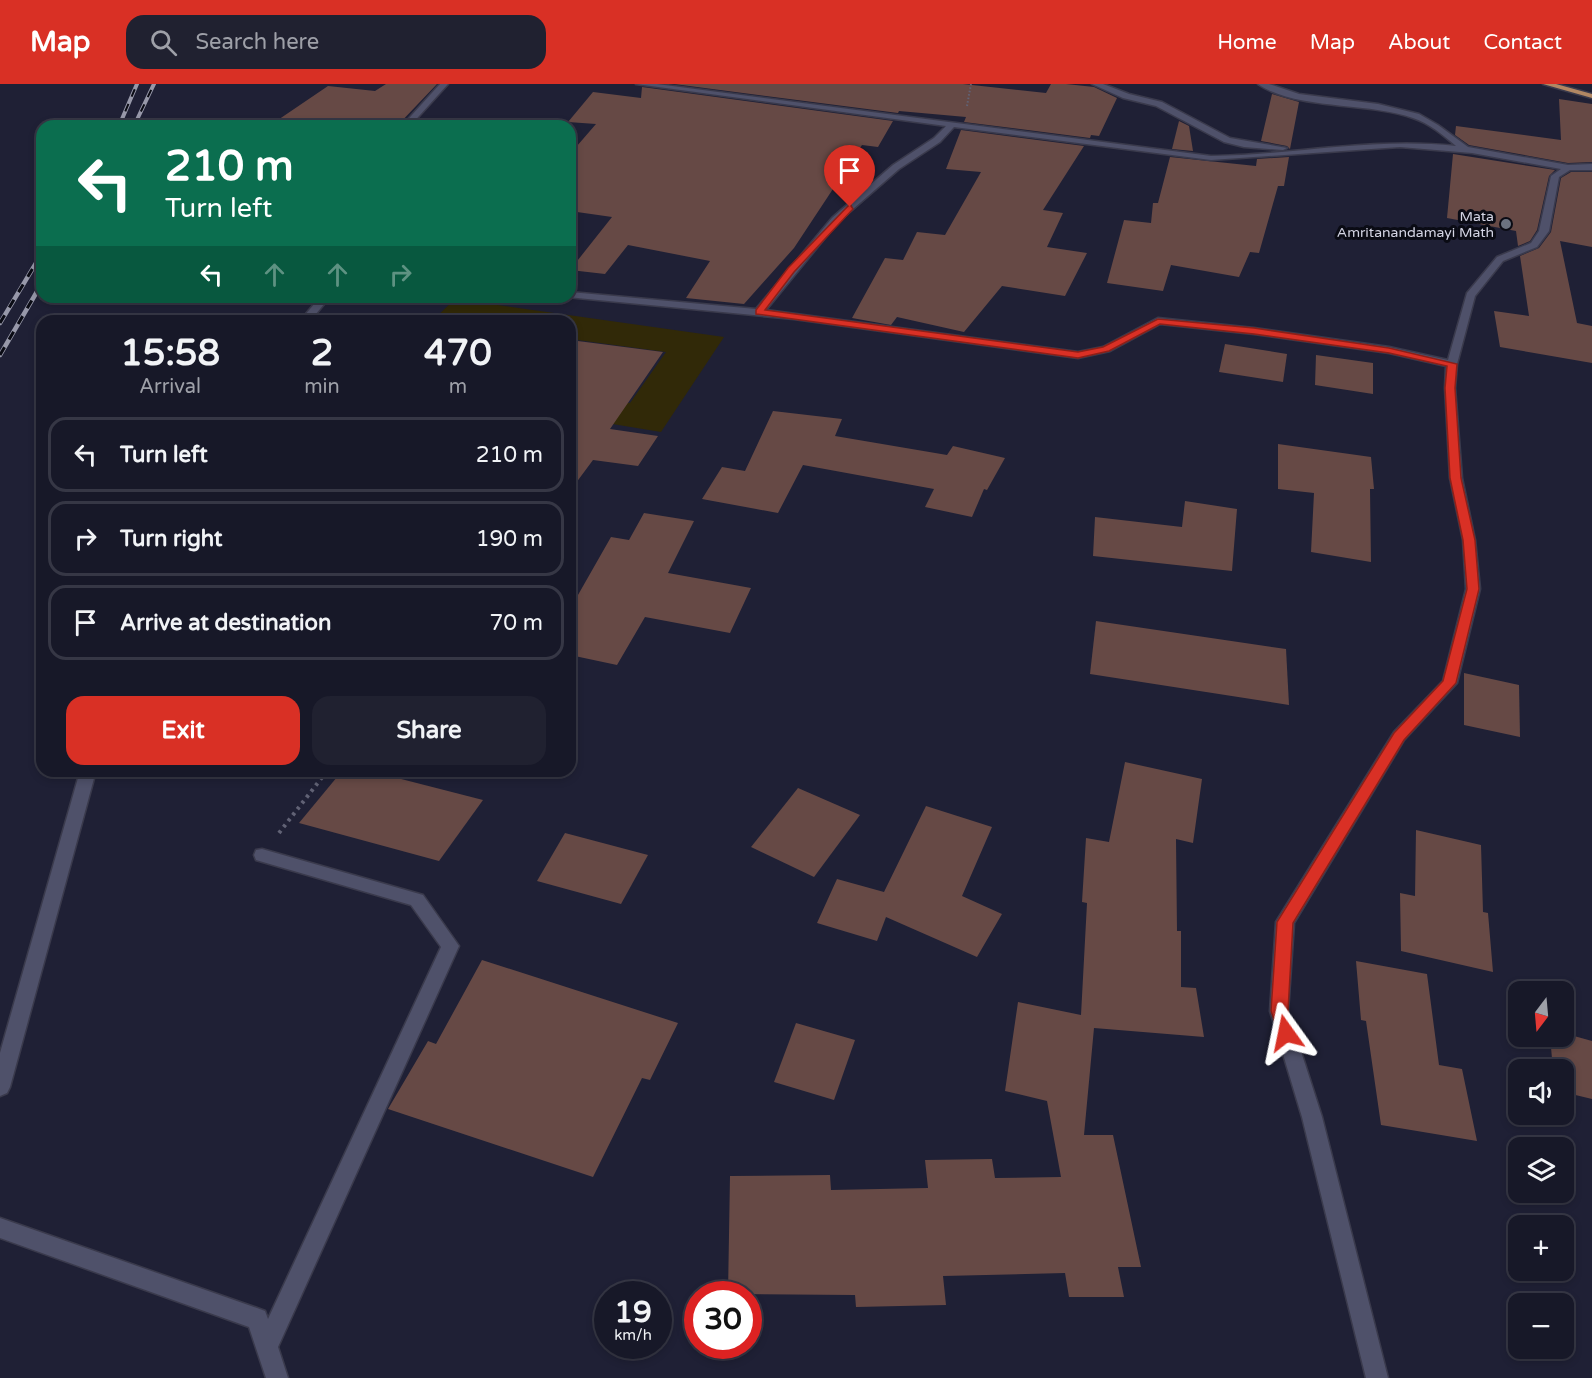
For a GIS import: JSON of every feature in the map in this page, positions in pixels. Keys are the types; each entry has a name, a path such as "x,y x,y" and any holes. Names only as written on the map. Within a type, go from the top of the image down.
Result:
{"main road":[{"path":"1547,84 1592,96"}],"street":[{"path":"411,120 444,84"},
{"path":"640,84 1211,158 1249,159 1378,145 1465,149 1522,157 1568,168 1592,167"},
{"path":"1096,84 1126,96 1159,104 1236,143 1310,151"},
{"path":"1262,84 1288,93 1366,104 1416,116 1465,149"},
{"path":"759,312 835,220 896,167 937,140 953,123"},
{"path":"1377,1378 1312,1117 1279,1011 1285,922 1399,736 1450,683 1473,589 1469,540 1456,478 1450,388 1452,364 1470,295 1500,258 1534,244 1544,231 1555,176 1568,168"},
{"path":"576,296 759,312 1078,355 1106,349 1158,321 1254,331 1378,349 1452,364"},
{"path":"310,315 320,303"},
{"path":"0,1087 86,777"},
{"path":"262,855 417,900 450,946 267,1345"},
{"path":"0,1228 257,1319 277,1378"}],"path":[{"path":"262,855 322,777"}],"sand":[{"path":"451,303 483,303 568,315 438,315"},
{"path":"576,316 724,337 661,432 576,418 576,395 630,403 666,352 576,340"}],"building":[{"path":"386,84 437,84 403,120 278,120 328,86 375,91"},
{"path":"674,84 963,84 1046,93 1051,84 1066,84 1094,87 1117,98 1099,136 1091,135 1090,138 964,122 966,117 899,111 898,113"},
{"path":"642,87 893,121 878,147 862,145 794,248 744,304 686,298 710,261 628,245 605,274 576,271 576,262 612,217 576,212 576,147 596,124 570,120 593,92 641,98"},
{"path":"1272,94 1299,102 1290,149 1287,146 1261,141"},
{"path":"1559,99 1592,104 1592,162 1568,163 1469,145 1455,135 1456,126 1561,140"},
{"path":"1179,121 1189,126 1193,151 1172,149"},
{"path":"961,130 1084,146 1043,210 1063,213 1047,247 1087,253 1065,296 1002,286 964,332 897,317 891,325 852,318 885,258 903,260 917,232 945,235 981,172 946,169"},
{"path":"1453,154 1555,170 1549,176 1537,230 1530,241 1518,246 1516,231 1447,218"},
{"path":"1170,157 1256,166 1257,159 1289,157 1284,186 1278,186 1259,253 1250,252 1239,277 1171,265 1163,291 1107,283 1124,220 1151,223 1153,203 1158,203"},
{"path":"1571,172 1592,172 1592,247 1560,241 1577,323 1592,326 1592,363 1500,347 1494,311 1529,316 1520,256 1539,248 1551,232 1561,178"},
{"path":"576,341 663,352 610,429 658,436 638,466 593,460 576,483"},
{"path":"1225,344 1287,354 1283,382 1219,372"},
{"path":"1316,355 1373,363 1373,394 1315,385"},
{"path":"773,411 842,419 835,436 947,455 953,446 1005,458 987,490 984,489 972,517 925,507 934,489 803,465 778,513 702,499 722,467 745,471"},
{"path":"1278,444 1371,457 1374,489 1370,489 1371,562 1311,552 1314,493 1278,489"},
{"path":"1185,501 1237,509 1232,571 1093,556 1095,517 1182,527"},
{"path":"644,513 694,521 668,573 751,588 730,633 645,617 617,665 576,656 576,598 611,537 629,540"},
{"path":"1096,621 1286,649 1289,705 1090,674"},
{"path":"1464,673 1519,685 1520,737 1464,725"},
{"path":"1125,762 1202,779 1193,843 1176,839 1177,931 1181,931 1181,987 1196,988 1204,1037 1094,1028 1084,1135 1113,1135 1141,1267 1118,1267 1124,1297 1069,1297 1065,1273 943,1276 946,1305 856,1307 855,1295 762,1294 762,1281 728,1281 730,1176 830,1175 831,1190 928,1188 925,1160 992,1159 995,1178 1061,1177 1047,1101 1005,1091 1018,1002 1081,1015 1087,903 1082,902 1086,838 1109,842"},
{"path":"337,777 393,777 483,800 439,861 299,823"},
{"path":"798,788 860,815 814,877 751,847"},
{"path":"926,806 992,827 962,896 1002,914 977,957 886,917 877,941 817,923 837,879 884,892"},
{"path":"1416,830 1481,845 1483,912 1488,913 1493,972 1401,951 1400,893 1415,896"},
{"path":"565,833 648,855 621,904 537,881"},
{"path":"482,960 678,1023 650,1080 642,1078 593,1177 388,1109 428,1041 436,1044"},
{"path":"1356,961 1427,974 1439,1065 1462,1069 1477,1141 1381,1125 1366,1021 1361,1020"},
{"path":"796,1023 855,1040 834,1100 774,1082"},
{"path":"1574,1036 1592,1041 1592,1099 1574,1095 1574,1059 1552,1059 1551,1047 1574,1047"}],"railway":[{"path":"122,120 137,84"},
{"path":"137,120 154,84"},
{"path":"0,323 36,263"},
{"path":"0,355 36,293"}],"place":[{"name":"Mata Amritanandamayi Math","path":"1506,224"}],"route":[{"path":"850,207 835,220 791,270 759,312 1078,355 1106,349 1158,321 1254,331 1389,350 1452,364 1450,388 1456,478 1469,540 1473,589 1450,683 1399,736 1285,922 1279,1011 1286,1033"}]}
